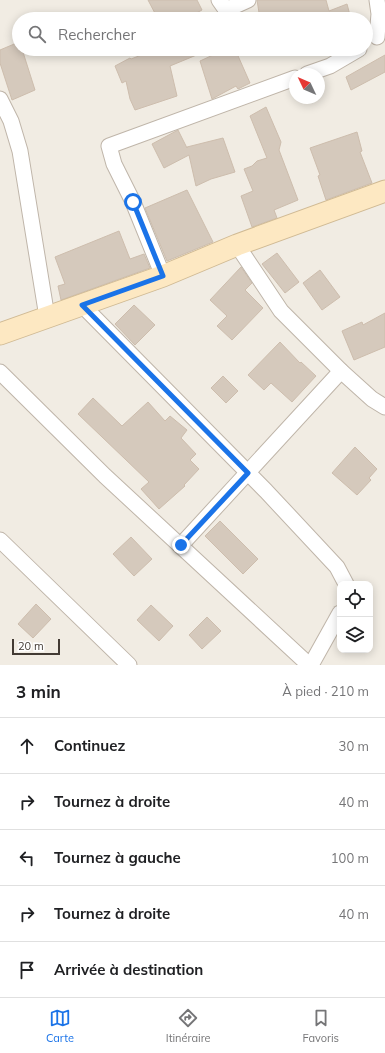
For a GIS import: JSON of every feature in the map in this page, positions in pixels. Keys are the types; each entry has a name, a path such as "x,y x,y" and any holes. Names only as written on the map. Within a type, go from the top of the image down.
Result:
{"street":[{"path":"219,0 226,10 248,0"},
{"path":"376,38 379,14 377,0"},
{"path":"324,68 346,56"},
{"path":"163,276 133,202 114,164 109,146 289,80"},
{"path":"0,99 11,121 20,151 47,317"},
{"path":"0,334 163,276 237,245 385,192"},
{"path":"237,245 281,312 341,371 372,399 385,407"},
{"path":"82,305 248,473 336,567 344,581"},
{"path":"181,545 341,371"},
{"path":"0,372 105,476 310,665 338,617"},
{"path":"0,540 129,665"}],"building":[{"path":"148,0 197,0 202,10 198,12 154,12"},
{"path":"257,0 326,0 329,11 347,4 349,12 259,12"},
{"path":"12,45 12,56 24,56 35,90 12,100 0,63 0,50"},
{"path":"385,55 385,72 351,90 346,77"},
{"path":"139,56 194,56 170,66 177,96 135,110 130,99 126,81 122,83 115,66 130,58"},
{"path":"211,56 238,56 250,83 238,89 236,86 212,99 200,61"},
{"path":"266,107 281,142 279,150 298,200 274,210 277,218 252,227 241,196 253,191 244,169 252,166 257,161 267,158 250,116"},
{"path":"178,130 187,148 223,138 235,172 211,179 196,186 189,155 164,168 152,144"},
{"path":"357,132 362,151 360,152 372,183 326,200 318,176 320,175 310,148"},
{"path":"187,190 213,242 167,261 145,208"},
{"path":"119,231 130,259 144,254 150,268 61,300 58,286 65,284 55,257"},
{"path":"277,253 299,282 285,293 262,264"},
{"path":"241,267 252,283 245,290 263,308 232,340 217,326 227,316 210,300"},
{"path":"320,270 340,297 322,310 303,283"},
{"path":"134,305 155,325 135,345 115,324"},
{"path":"385,313 385,347 354,360 342,331 362,322 363,325"},
{"path":"280,342 300,363 301,362 316,376 292,402 271,383 264,390 248,375"},
{"path":"223,376 238,391 226,403 211,388"},
{"path":"93,398 122,426 148,402 165,421 170,416 187,430 181,438 196,454 190,460 199,469 184,485 185,486 159,509 141,489 149,482 78,414"},
{"path":"355,447 377,469 369,478 371,480 357,495 332,473"},
{"path":"220,521 258,559 243,574 205,536"},
{"path":"131,537 152,559 134,576 113,554"},
{"path":"36,604 51,619 33,638 18,624"},
{"path":"151,605 173,626 159,641 137,620"},
{"path":"207,617 221,631 202,649 189,635"}],"route":[{"path":"133,202 163,276 82,305 248,473 181,545"}]}
